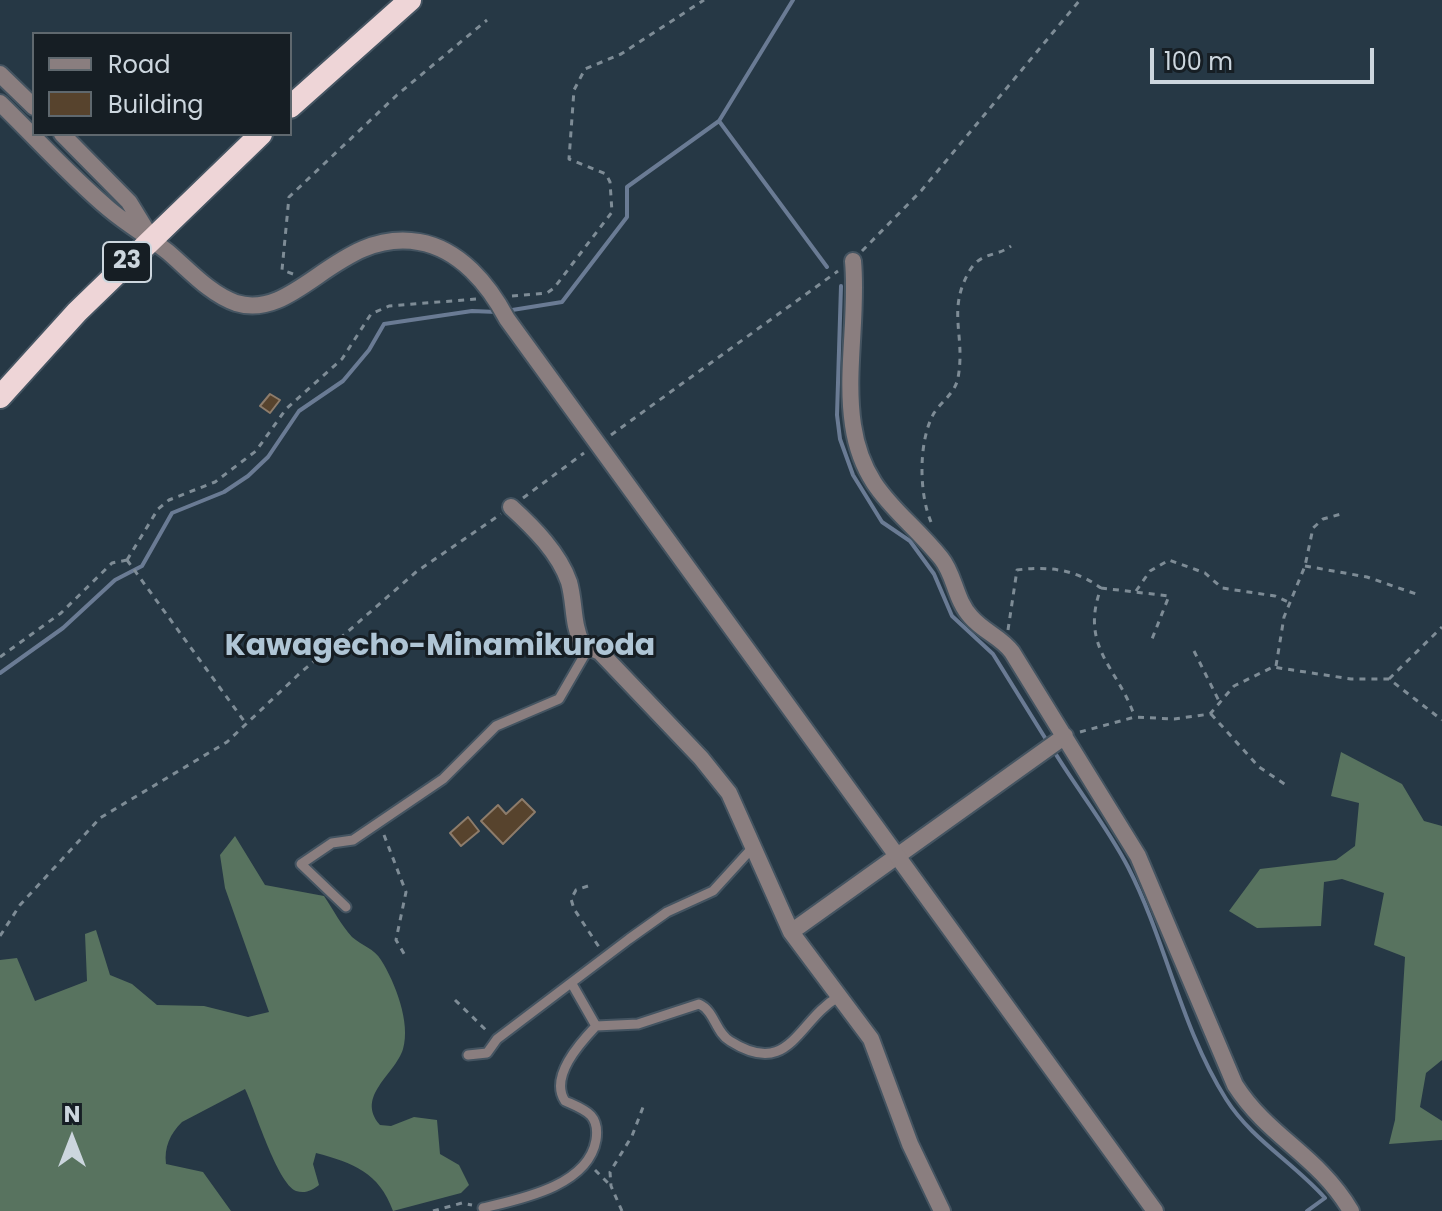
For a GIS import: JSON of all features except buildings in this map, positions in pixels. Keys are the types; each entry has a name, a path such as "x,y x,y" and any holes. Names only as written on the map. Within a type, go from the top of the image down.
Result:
{"highway":[{"path":"292,105 410,0"},
{"name":"23","path":"0,397 150,238 259,136"}],"street":[{"path":"0,74 32,105"},
{"path":"0,103 32,134"},
{"path":"34,136 106,207 150,238 212,290 238,303 266,304 280,299 348,254 390,239 432,244 448,250 496,297 507,319 1155,1211"},
{"path":"64,136 129,202 150,238"},
{"path":"853,261 852,406 861,456 888,505 943,560 957,597 969,615 1002,640 1138,856 1235,1085 1261,1121 1314,1162 1334,1183 1351,1211"},
{"path":"511,507 560,562 570,588 578,635 588,649 600,652 718,777 754,846 791,932 871,1039 910,1144 942,1211"},
{"path":"791,932 1062,739"}],"lane":[{"path":"346,907 301,864 332,843 353,840 443,779 496,726 559,699 588,649"},
{"path":"468,1055 487,1053 497,1039 667,912 713,891 754,846"},
{"path":"572,984 596,1026"},
{"path":"483,1208 508,1203 548,1188 588,1161 597,1137 594,1119 588,1111 565,1101 561,1089 568,1062 596,1026 638,1024 699,1004 708,1008 719,1033 728,1040 751,1050 777,1053 793,1045 814,1013 838,997"}],"path":[{"path":"0,657 61,613 112,563 127,560 158,509 169,500 215,482 256,451 286,409 342,359 371,314 389,306 547,293 554,288 612,212 610,182 606,174 569,159 571,107 578,79 585,69 621,54 704,0"},
{"path":"0,936 20,905 100,818 196,763 247,725 314,660 416,572 600,444 853,261 921,191 1080,0"},
{"path":"304,267 292,275 282,270 289,197 397,95 487,20"},
{"path":"934,530 922,495 925,449 935,413 958,382 961,345 957,296 980,258 1011,246"},
{"path":"1276,667 1288,602 1305,566 1313,528 1323,519 1341,514"},
{"path":"127,560 247,725"},
{"path":"1136,591 1150,571 1169,560 1205,573 1222,588 1275,596 1288,602"},
{"path":"1305,566 1367,577 1419,595"},
{"path":"1002,640 1012,619 1017,570 1060,568 1101,588 1169,596 1152,639"},
{"path":"1101,588 1097,600 1097,645 1135,717"},
{"path":"1389,679 1442,627"},
{"path":"1194,651 1219,701"},
{"path":"1062,739 1135,717 1174,719 1210,714 1219,701 1245,680 1263,669 1276,667 1351,679 1389,679 1442,720"},
{"path":"1210,714 1259,767 1286,785"},
{"path":"377,823 406,892 396,940 406,957"},
{"path":"588,886 572,893 574,909 606,956"},
{"path":"455,1000 497,1039"},
{"path":"611,1186 610,1172 632,1136 645,1102"},
{"path":"588,1161 611,1186 622,1211"},
{"path":"433,1211 462,1203 483,1208"}],"green space":[{"path":"1341,752 1402,784 1424,821 1442,826 1442,1060 1426,1073 1420,1107 1442,1121 1442,1140 1389,1144 1395,1120 1405,957 1374,945 1384,893 1342,879 1324,882 1321,926 1257,928 1229,911 1260,869 1336,860 1355,846 1359,803 1331,796"},
{"path":"235,836 265,885 324,896 352,937 381,960 400,1003 405,1039 399,1059 374,1095 373,1114 380,1125 391,1126 414,1117 437,1120 440,1154 459,1165 469,1185 461,1193 393,1211 380,1187 363,1171 316,1153 313,1164 319,1185 306,1192 296,1191 274,1160 245,1089 182,1122 171,1136 166,1152 166,1164 203,1172 231,1211 0,1211 0,960 17,958 35,1001 87,981 85,934 96,930 110,975 132,984 157,1005 204,1006 248,1017 269,1012 225,888 220,855"}],"waterway":[{"path":"506,311 562,302 627,217 627,187 719,121 793,0"},
{"path":"719,121 827,267"},
{"path":"841,286 837,415 840,439 853,475 882,522 910,541 934,574 952,616 993,654 1047,741"},
{"path":"0,673 63,628 115,580 142,566 172,513 224,492 248,476 268,457 299,411 343,381 369,350 384,324 472,311 497,312"},
{"path":"1052,748 1128,867 1153,924 1197,1043 1226,1099 1260,1139 1325,1198 1307,1211"}],"district":[{"name":"Kawagecho-Minamikuroda","path":"440,647"}]}
